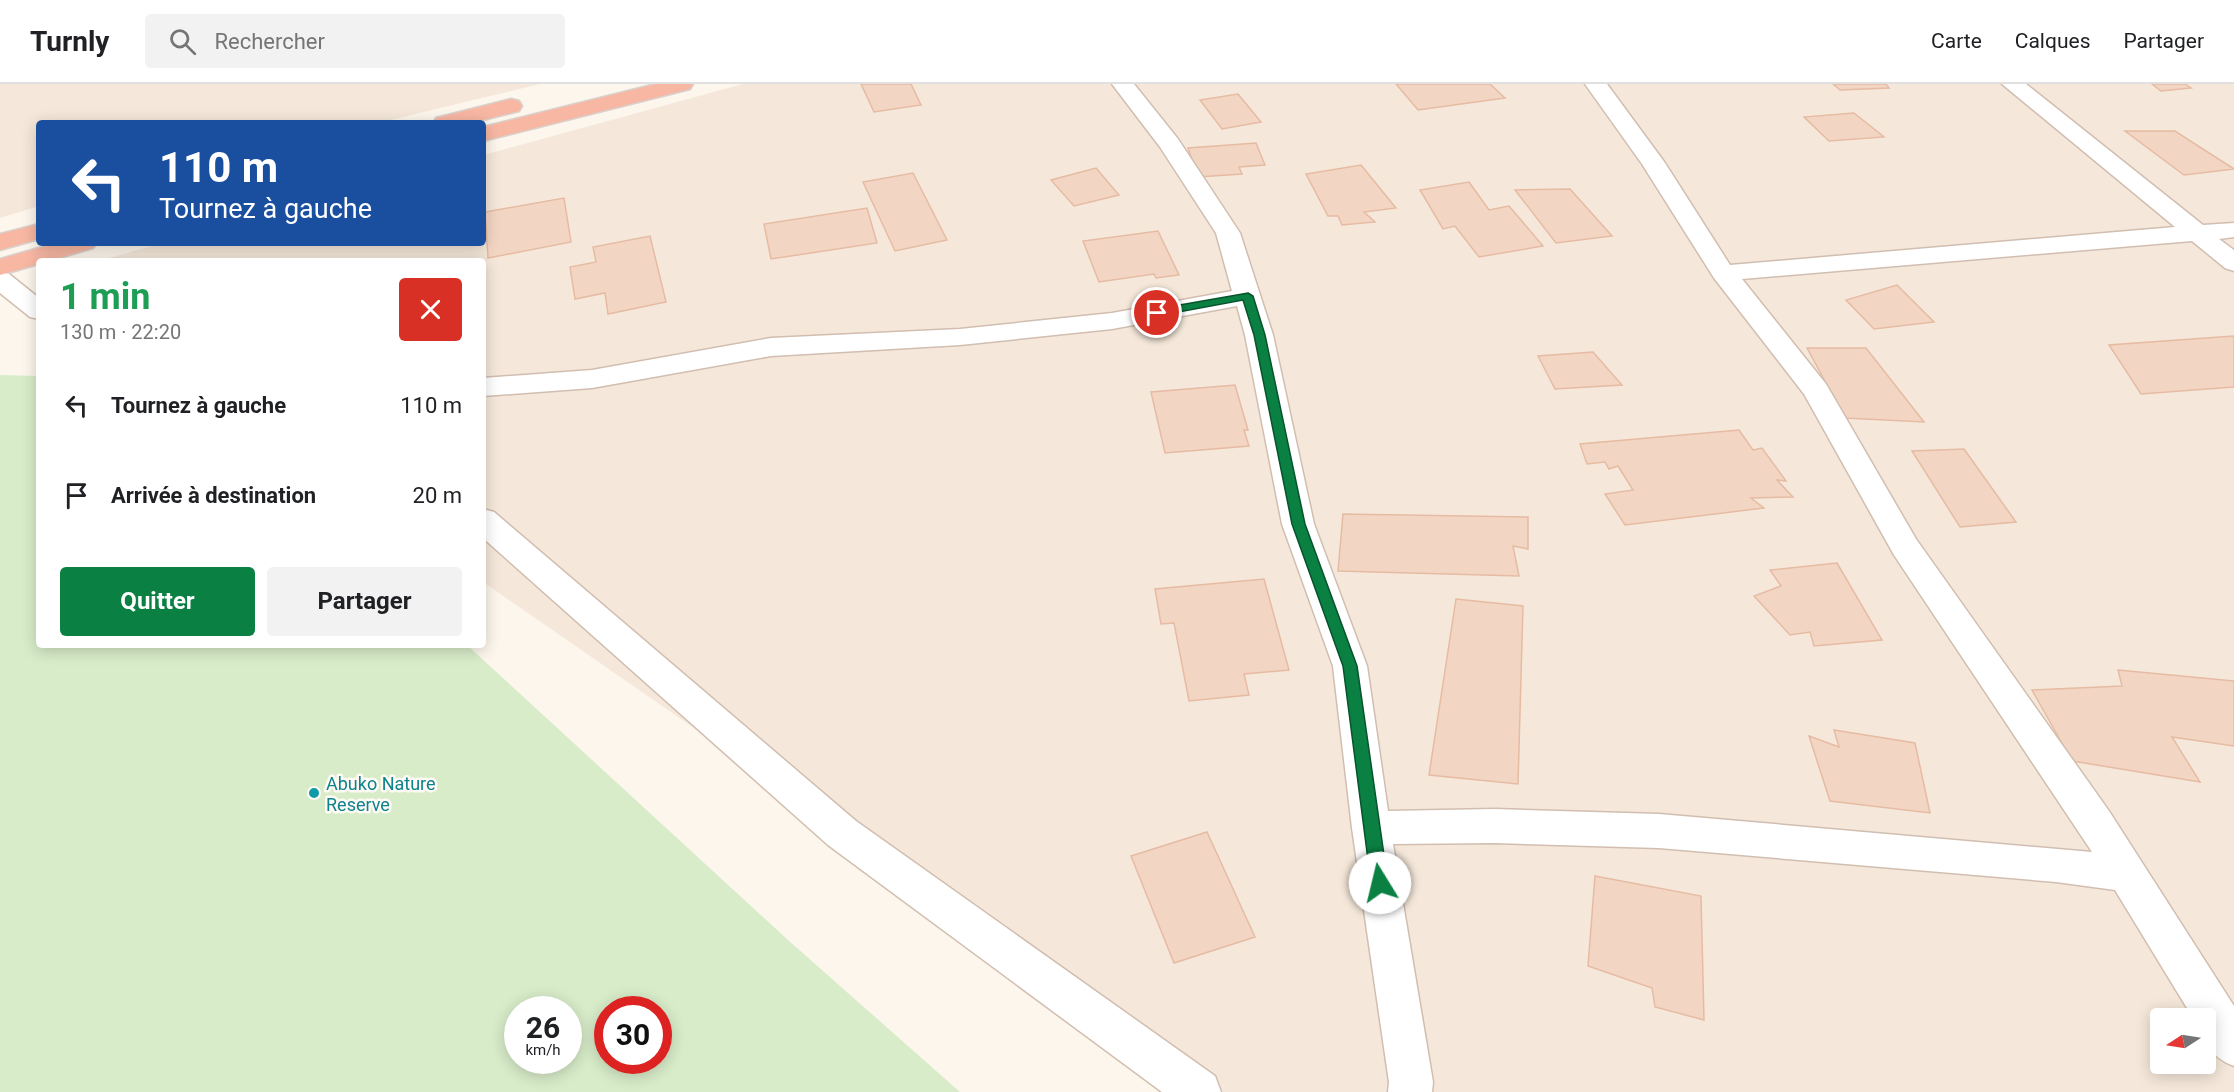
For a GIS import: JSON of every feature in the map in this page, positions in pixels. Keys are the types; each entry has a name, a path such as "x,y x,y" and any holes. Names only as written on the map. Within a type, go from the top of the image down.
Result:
{"highway":[{"path":"456,120 600,84"},
{"path":"486,133 682,84"},
{"path":"0,242 36,232"},
{"path":"0,267 74,246"}],"street":[{"path":"1123,84 1170,144 1228,233 1248,296 1259,335 1298,524 1350,666 1371,828 1411,1082 1410,1092"},
{"path":"1596,84 1653,163 1723,273 1816,390 1905,547 2095,823 2234,1045"},
{"path":"2013,84 2234,263"},
{"path":"1723,273 2234,230"},
{"path":"0,280 36,309"},
{"path":"486,387 592,379 771,347 960,337 1112,321 1248,296"},
{"path":"486,523 842,833 1199,1092"},
{"path":"1371,828 1495,826 1659,831 2126,873"}],"shaded area":[{"path":"0,84 540,84 390,120 36,120 36,207 0,218"},
{"path":"743,84 2234,84 2234,1092 1220,1092 486,584 486,258 109,258 152,246 486,246 486,154"}],"green space":[{"name":"Abuko Nature Reserve","path":"0,375 36,376 36,648 470,648 788,940 960,1092 0,1092"}],"building":[{"path":"861,84 911,84 921,105 874,112"},
{"path":"1396,84 1490,84 1505,98 1418,110"},
{"path":"1833,84 1886,84 1889,88 1840,90"},
{"path":"2152,84 2185,84 2191,88 2161,91"},
{"path":"1238,94 1261,122 1222,129 1200,100"},
{"path":"1854,113 1884,137 1829,141 1804,117"},
{"path":"2125,131 2175,131 2234,169 2184,175"},
{"path":"1256,143 1265,165 1239,167 1242,174 1198,177 1188,148"},
{"path":"1361,165 1396,208 1364,212 1375,222 1342,225 1338,216 1328,216 1306,174"},
{"path":"1096,168 1119,195 1074,206 1051,180"},
{"path":"913,173 947,240 895,251 863,182"},
{"path":"1469,182 1489,210 1509,206 1543,246 1479,257 1455,226 1443,229 1420,190"},
{"path":"1570,189 1612,236 1556,243 1515,190"},
{"path":"564,198 571,242 488,258 486,212"},
{"path":"867,208 877,243 771,259 764,224"},
{"path":"1158,231 1179,275 1156,278 1154,274 1099,282 1083,241"},
{"path":"650,236 666,302 608,314 605,293 575,299 570,267 596,262 593,247"},
{"path":"1897,285 1934,322 1874,329 1846,300"},
{"path":"2234,336 2234,387 2141,394 2109,345"},
{"path":"1807,348 1866,348 1924,422 1845,418"},
{"path":"1593,352 1622,385 1555,389 1538,356"},
{"path":"1235,385 1248,430 1244,430 1249,446 1165,453 1151,392"},
{"path":"1739,430 1753,450 1762,448 1786,481 1777,480 1793,497 1751,498 1764,508 1625,525 1605,494 1633,490 1618,466 1609,469 1605,462 1587,464 1580,444"},
{"path":"1964,449 2016,522 1960,527 1912,451"},
{"path":"1343,514 1528,517 1528,549 1513,546 1519,576 1338,571"},
{"path":"1837,563 1882,640 1814,646 1810,632 1790,635 1754,596 1781,586 1770,570"},
{"path":"1264,579 1289,670 1244,674 1249,695 1189,701 1174,623 1161,624 1155,589"},
{"path":"1456,599 1523,606 1518,784 1429,775"},
{"path":"2118,670 2234,681 2234,746 2172,737 2200,782 2072,761 2032,690 2122,686"},
{"path":"1834,730 1915,743 1930,813 1830,801 1809,736 1839,747"},
{"path":"1207,832 1255,937 1174,963 1131,856"},
{"path":"1595,876 1701,896 1704,1020 1655,1007 1652,988 1588,966"}],"place":[{"name":"Abuko Nature Reserve","path":"314,793"}],"route":[{"path":"1157,313 1248,296 1259,335 1298,524 1350,666 1380,883"}]}
